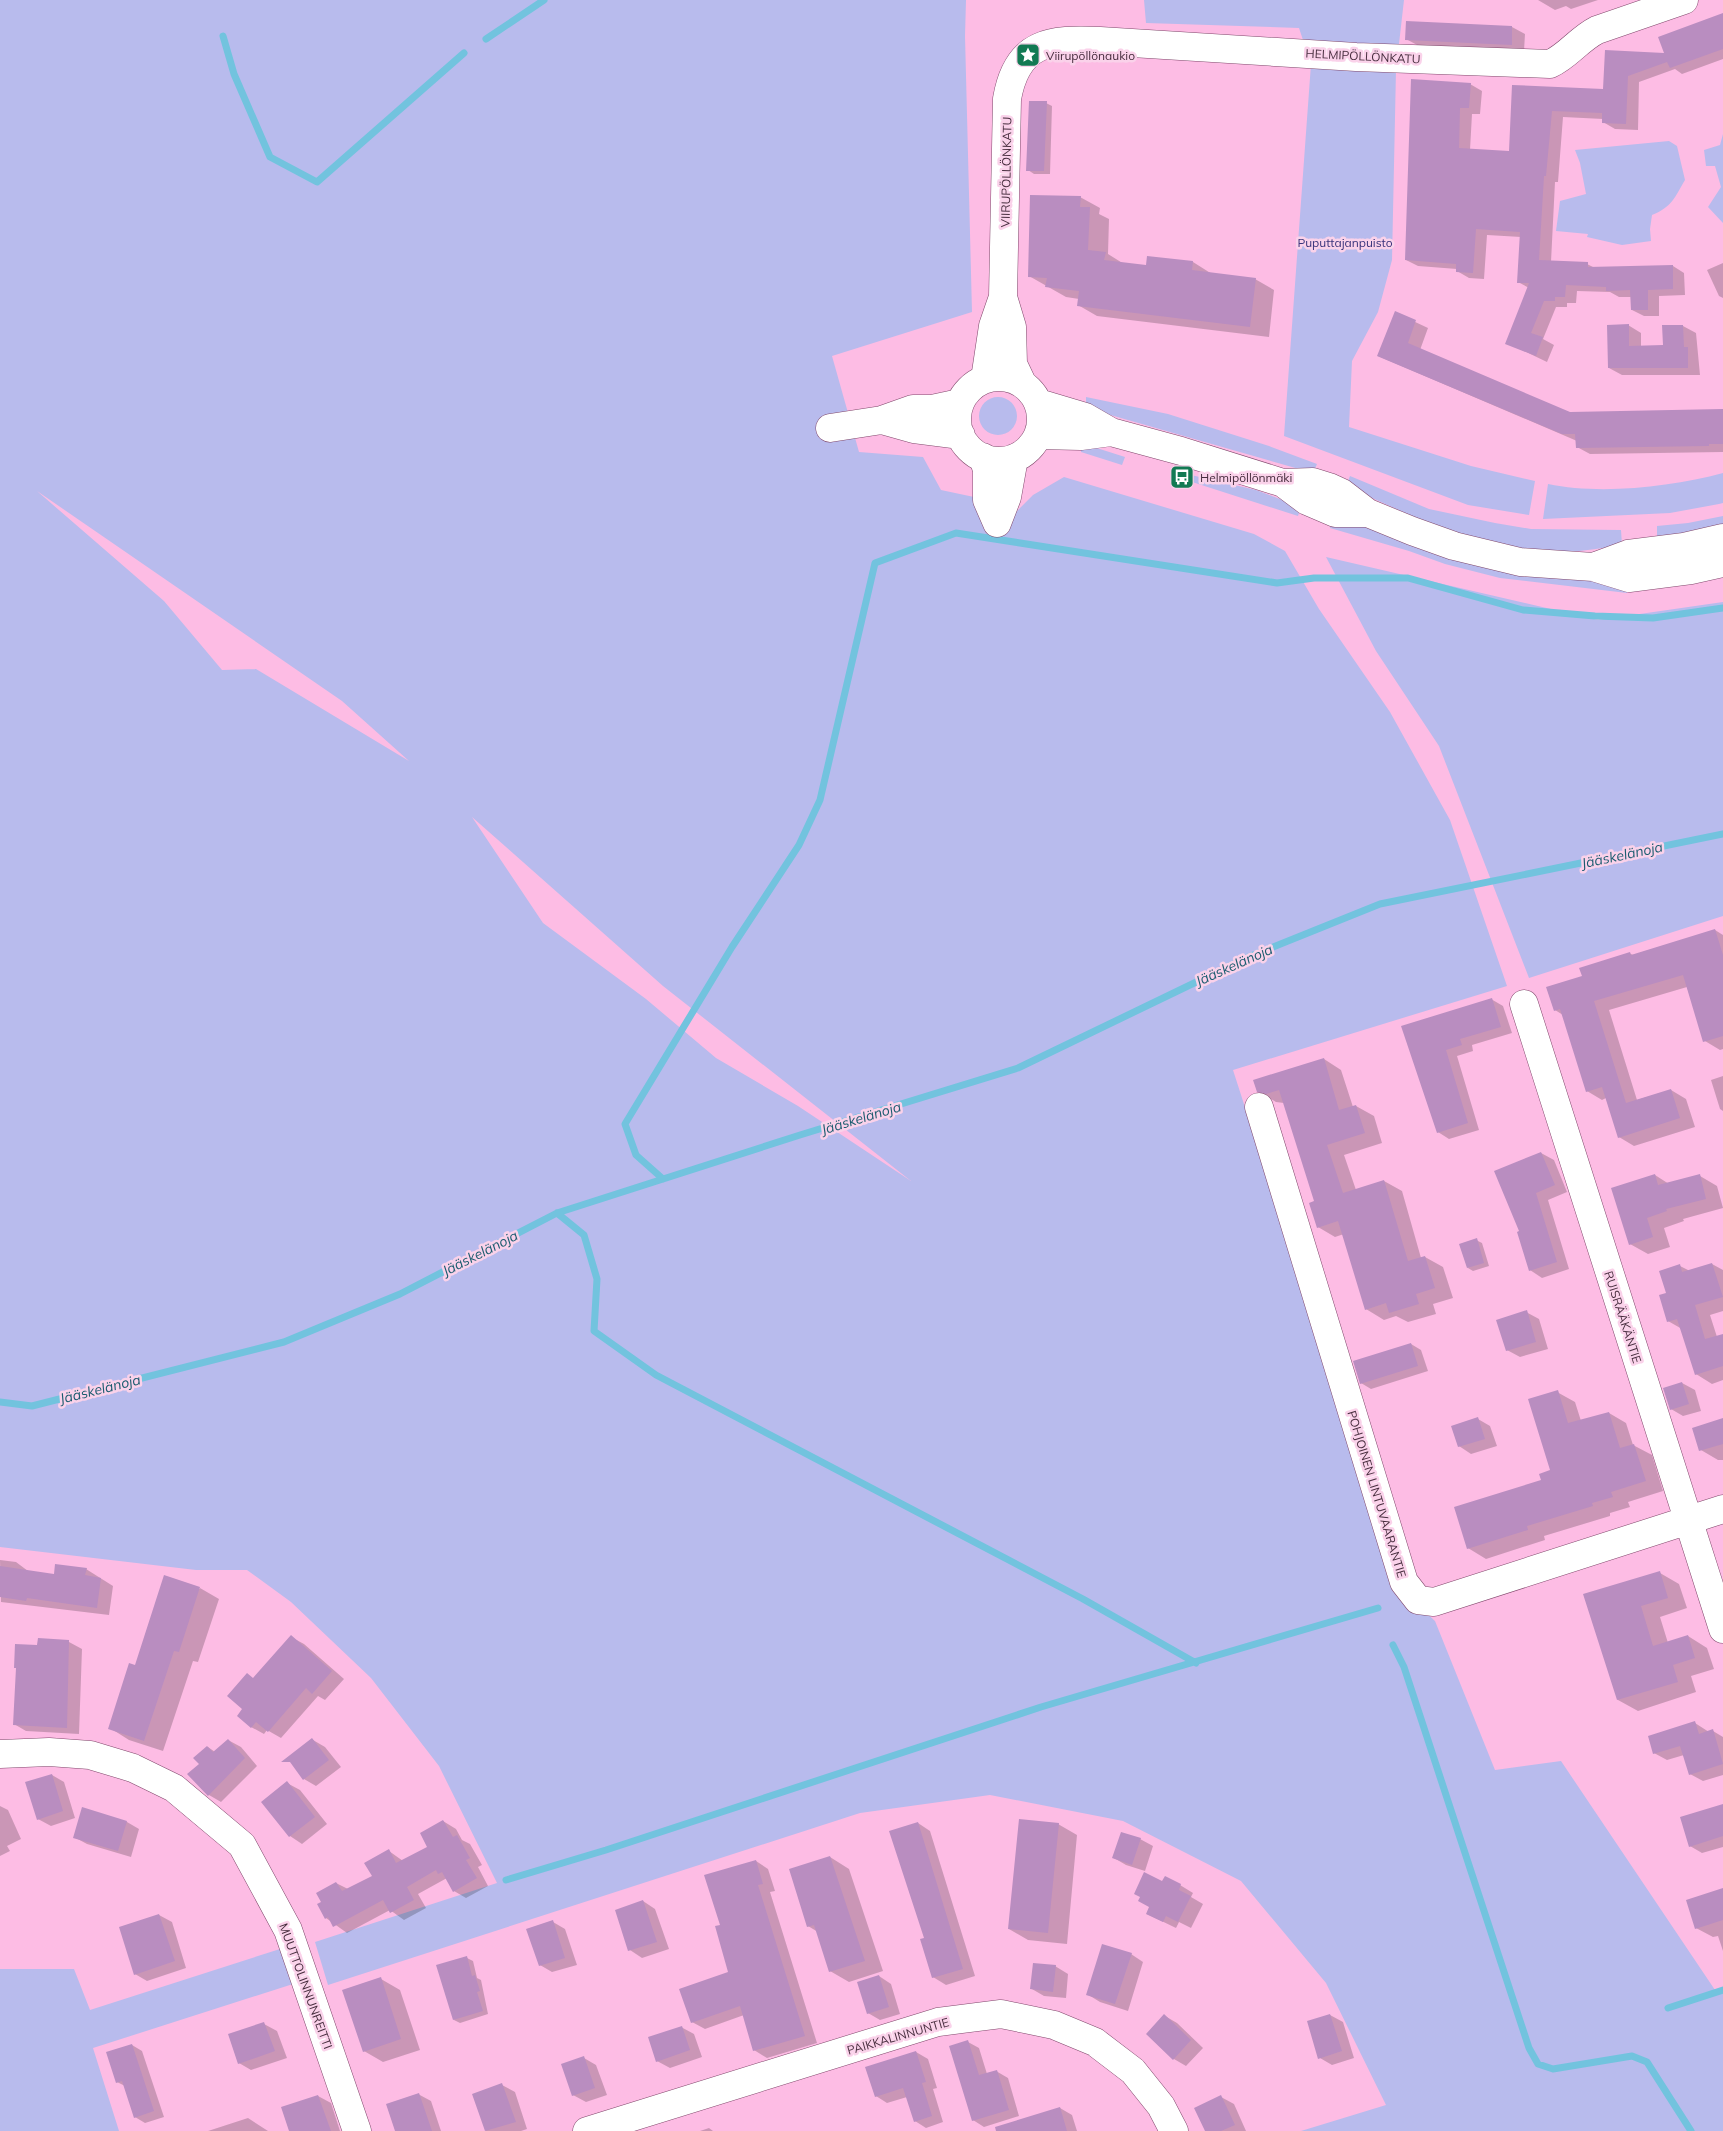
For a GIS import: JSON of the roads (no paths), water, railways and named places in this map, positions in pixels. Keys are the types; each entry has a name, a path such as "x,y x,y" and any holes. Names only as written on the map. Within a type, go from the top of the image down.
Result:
{"street":[{"name":"HELMIPÖLLÖNKATU","path":"1029,53 1044,44 1073,40 1356,57 1550,64 1562,59 1596,30 1684,0"},
{"name":"VIIRUPÖLLÖNKATU","path":"985,379 993,326 1002,297 1007,99 1011,78 1029,53"},
{"name":"VIIRUPÖLLÖNKATU","path":"1002,297 1012,327 1013,364 1030,393"},
{"path":"1030,393 1041,425 1038,436 1024,453 1014,458 993,460 974,452 961,435 958,424 960,403 974,385 985,379 997,377 1085,417 1111,432 1181,451 1283,483 1307,501 1335,513 1368,513 1445,543 1491,556 1520,562 1593,568 1629,578 1691,570 1723,563"},
{"path":"830,428 882,420 913,409 932,409 960,403"},
{"path":"882,420 914,429 961,435"},
{"path":"1038,436 1081,436 1111,432"},
{"path":"983,457 987,470 987,500 997,522 1007,497 1014,458"},
{"path":"1593,568 1628,554 1684,547 1723,538"},
{"name":"RUISRÄÄKÄNTIE","path":"1524,1004 1723,1629"},
{"name":"POHJOINEN LINTUVAARANTIE","path":"1259,1107 1404,1582 1418,1600 1434,1602 1723,1509"},
{"name":"MUUTTOLINNUNREITTI","path":"0,1754 49,1752 90,1755 133,1768 174,1788 242,1845 288,1930 357,2131"},
{"name":"PAIKKALINNUNTIE","path":"587,2131 938,2022 1001,2014 1054,2025 1094,2042 1133,2071 1161,2106 1174,2131"}],"waterway":[{"path":"486,39 544,0"},
{"path":"223,36 234,74 270,157 317,182 464,53"},
{"path":"663,1179 636,1155 625,1124 732,947 799,845 820,800 875,563 956,533 1277,583 1314,578 1408,578 1523,610 1595,616 1653,618 1723,608"},
{"name":"Jääskelänoja","path":"0,1402 32,1406 284,1342 400,1294 557,1213 1018,1068 1246,958 1380,904 1723,834"},
{"path":"557,1213 584,1235 597,1279 594,1331 656,1375 1083,1599 1196,1663"},
{"path":"506,1880 606,1850 1041,1707 1378,1608"},
{"path":"1393,1645 1404,1667 1529,2048 1538,2064 1553,2069 1632,2056 1647,2062 1691,2131"},
{"path":"1668,2008 1723,1990"}],"place":[{"name":"Viirupöllönaukio","path":"1028,55"},
{"name":"Helmipöllönmäki","path":"1182,477"}],"park label":[{"name":"Puputtajanpuisto","path":"1345,242"}]}
